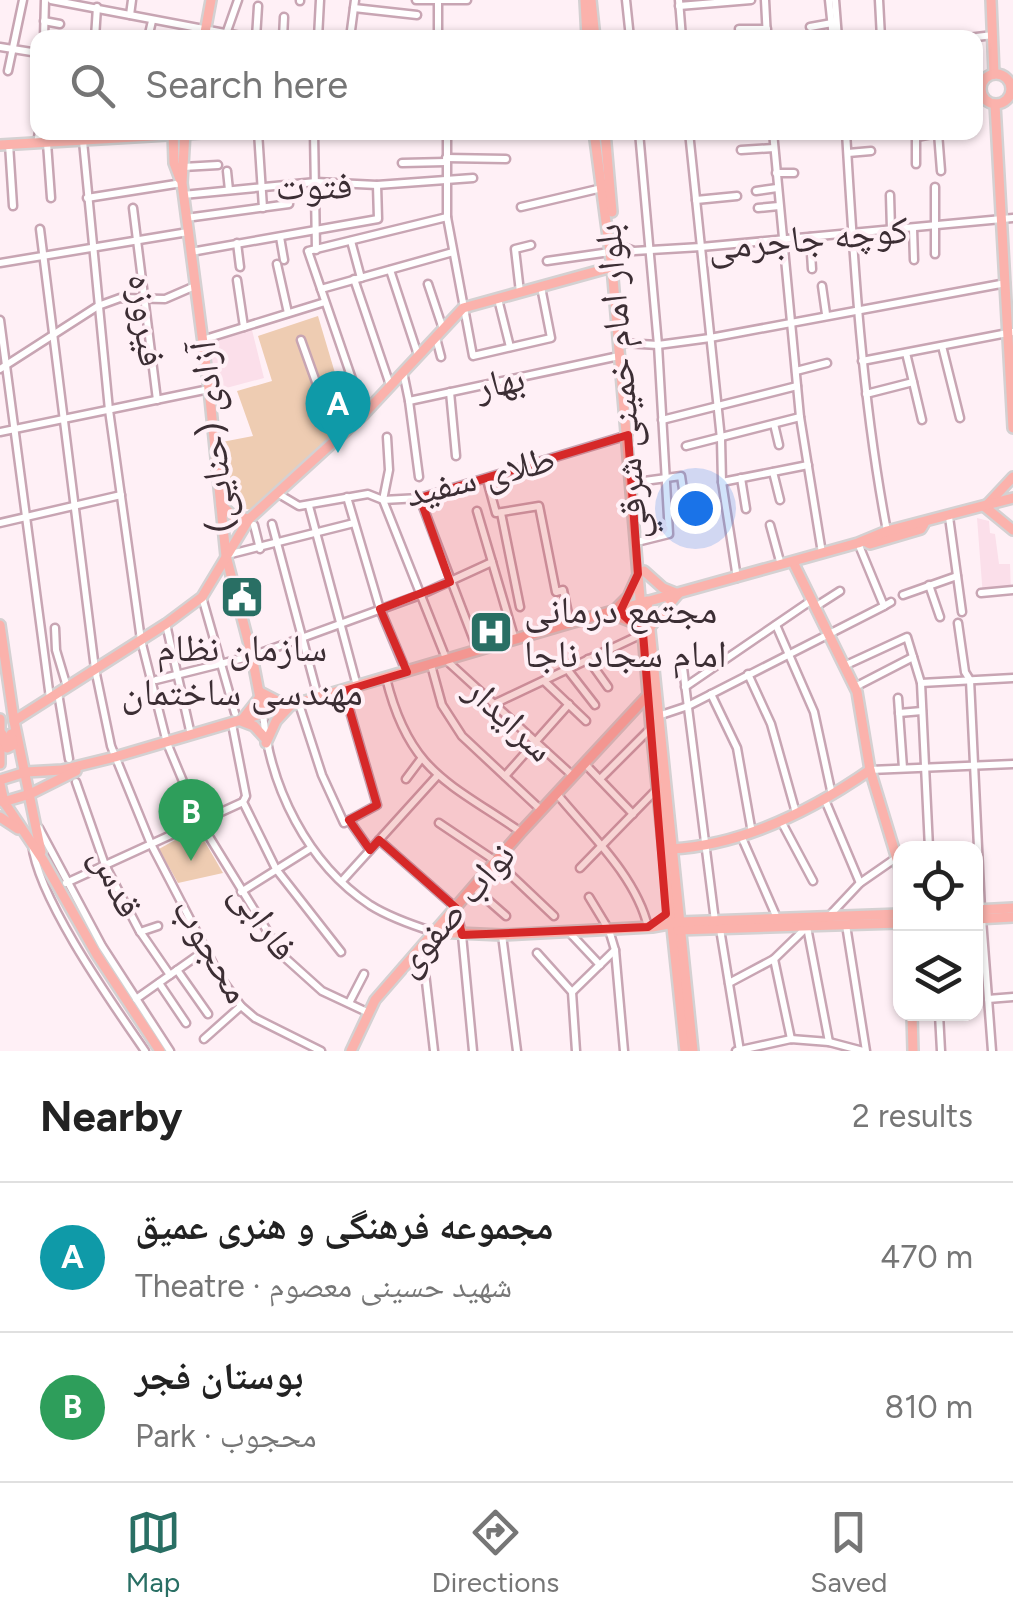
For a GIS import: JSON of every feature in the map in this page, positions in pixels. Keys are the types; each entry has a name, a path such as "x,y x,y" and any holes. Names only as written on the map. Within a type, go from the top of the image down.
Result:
{"main road":[{"path":"205,30 211,0"},
{"path":"588,0 590,30"},
{"path":"991,0 994,74"},
{"path":"983,81 994,74 1003,76 1012,88 1008,98 995,104"},
{"path":"983,97 995,104"},
{"path":"995,104 1008,219 1013,428"},
{"path":"5,144 34,140"},
{"name":"آزادی (حنایی)","path":"173,140 174,163 182,183"},
{"name":"آزادی (حنایی)","path":"184,140 183,195 226,556 263,714"},
{"name":"بلوار امام خمینی شرقي","path":"595,140 624,343 641,572"},
{"name":"بلوار امام خمینی شرقي","path":"605,140 612,267 674,906"},
{"path":"14,721 202,597 226,556 276,492 364,414 463,308 612,267"},
{"path":"984,507 1013,477"},
{"path":"160,1051 2,802 0,782 26,772 62,770 192,736 236,719 793,562 861,542 868,536 1013,498"},
{"path":"221,506 233,516 252,522"},
{"path":"984,507 1013,530"},
{"path":"861,542 870,544 921,529 924,524"},
{"path":"793,562 855,687 870,770 893,848"},
{"path":"610,614 628,597 641,572 678,594"},
{"path":"209,584 219,580 234,588"},
{"path":"610,614 646,631 678,594"},
{"path":"0,625 14,721 42,860"},
{"path":"1,728 5,746 10,748 13,742 6,706 7,679"},
{"path":"236,719 260,692 294,705"},
{"name":"نواب صفوی","path":"351,1051 375,1000 521,832 651,695"},
{"path":"236,719 254,726 266,740 276,721 294,705"},
{"name":"بلوار امام خمینی شرقي","path":"655,711 651,728 657,789 677,926 689,1051"},
{"path":"0,764 1,728"},
{"path":"2,802 30,794 102,761"},
{"path":"671,849 705,848 747,835 828,798 870,770"},
{"path":"0,816 29,839"},
{"path":"650,927 674,906 697,925"},
{"path":"983,914 1011,913"},
{"path":"718,925 893,915"},
{"path":"434,932 502,936 697,925 806,927 893,916"},
{"path":"682,945 697,925"},
{"name":"بلوار امام خمینی شرقي","path":"677,926 682,945 689,1051"},
{"path":"912,1021 913,1051"}],"street":[{"path":"8,71 23,0"},
{"path":"44,30 48,0 100,5 185,30"},
{"path":"130,15 132,0"},
{"path":"227,30 238,0"},
{"path":"318,30 320,0"},
{"path":"416,0 467,0"},
{"path":"626,0 629,30"},
{"path":"681,30 679,3 751,0"},
{"path":"765,0 767,30"},
{"path":"832,0 834,30"},
{"path":"832,0 835,30"},
{"path":"879,0 881,30"},
{"path":"438,1 438,30"},
{"path":"351,30 354,4 418,14"},
{"path":"95,30 100,5"},
{"path":"250,30 258,6"},
{"path":"283,30 284,17"},
{"path":"44,21 60,24"},
{"path":"150,30 152,21"},
{"path":"810,27 832,23"},
{"path":"983,36 992,35"},
{"path":"0,47 30,51"},
{"path":"41,140 52,198"},
{"name":"فارابی","path":"88,140 91,248 121,494 141,640 167,743 200,822 282,955 322,991 369,1013"},
{"path":"258,140 263,208"},
{"path":"314,140 316,250"},
{"path":"447,140 448,217 473,356 551,338 540,286"},
{"path":"640,140 669,534 641,541"},
{"path":"689,140 718,406 722,482 736,578"},
{"path":"774,140 800,417 822,553"},
{"path":"846,140 862,361 887,531"},
{"path":"916,140 916,164"},
{"path":"939,140 941,171"},
{"path":"5,144 14,206"},
{"path":"740,150 774,148"},
{"path":"847,153 871,151"},
{"path":"402,163 506,159"},
{"path":"182,167 218,166"},
{"path":"227,171 229,190"},
{"path":"776,173 794,173"},
{"name":"فتوت","path":"183,195 316,182 377,185 474,178"},
{"path":"87,198 182,183"},
{"path":"190,252 378,219 377,185"},
{"path":"935,187 935,254"},
{"path":"521,207 603,188"},
{"path":"756,191 777,188"},
{"path":"890,195 890,230"},
{"path":"696,200 737,196"},
{"path":"186,218 289,204"},
{"path":"758,208 779,206"},
{"name":"فیروزه","path":"133,208 157,400"},
{"path":"364,414 308,252 448,217"},
{"name":"کوچه جاجرمی","path":"547,260 612,248 634,251 700,247 1008,219"},
{"name":"محجوب","path":"40,228 96,669 115,757 151,844 204,951 240,1006 255,1018 322,1051"},
{"path":"913,229 914,260"},
{"path":"0,263 188,232"},
{"path":"280,236 288,313"},
{"path":"810,237 812,269"},
{"path":"351,241 358,279 390,386"},
{"path":"237,244 240,267"},
{"path":"520,292 515,250 531,245"},
{"path":"321,288 453,252"},
{"path":"390,270 418,355"},
{"path":"237,280 244,326"},
{"path":"428,284 441,356"},
{"path":"624,343 658,346 1008,284"},
{"path":"3,367 98,306 120,298 165,299 195,286"},
{"path":"822,286 826,314"},
{"path":"498,299 510,347"},
{"path":"202,340 325,302"},
{"path":"0,320 3,367 26,516 68,759"},
{"path":"862,361 1011,332"},
{"path":"301,340 337,440"},
{"path":"942,346 960,418"},
{"path":"906,353 922,420"},
{"name":"بهار","path":"409,401 620,356"},
{"path":"796,371 828,363"},
{"path":"403,372 419,476"},
{"path":"866,394 913,382"},
{"path":"662,420 798,386"},
{"path":"0,432 209,389"},
{"path":"450,392 456,456"},
{"path":"686,446 800,417"},
{"path":"774,424 778,445"},
{"name":"طلای سفید","path":"309,506 368,494 382,500 420,498 628,435"},
{"path":"387,437 389,470 382,500 447,661"},
{"path":"722,482 808,465"},
{"path":"774,472 780,500"},
{"path":"637,482 680,476 688,524"},
{"path":"741,478 746,509"},
{"path":"487,480 494,508 501,514 520,606"},
{"path":"276,492 300,506 309,506 358,687"},
{"path":"0,522 121,494"},
{"path":"347,497 380,610 407,672"},
{"path":"420,498 478,652"},
{"path":"501,514 539,506 556,592 563,590 570,623"},
{"path":"477,511 515,641"},
{"path":"949,516 962,612"},
{"path":"252,522 260,549"},
{"path":"226,556 354,523"},
{"path":"272,524 318,698"},
{"path":"770,525 781,565"},
{"path":"655,711 688,706 888,604 861,542"},
{"path":"156,680 252,656 420,595 492,562"},
{"path":"903,594 957,576"},
{"path":"929,585 940,617"},
{"path":"981,594 1013,590"},
{"path":"684,686 776,625 840,591"},
{"path":"66,883 242,802 246,796 236,719 202,597"},
{"path":"958,623 965,672 970,680 977,841"},
{"path":"166,624 192,736"},
{"path":"776,625 814,712 828,798 860,883"},
{"path":"55,628 59,692"},
{"path":"494,704 646,631"},
{"path":"844,666 908,637 921,683 929,841"},
{"path":"855,687 914,657"},
{"path":"588,660 608,687"},
{"path":"682,660 705,848 739,1051 791,1038 864,1051 846,925"},
{"name":"سرایدار","path":"447,661 572,776"},
{"path":"432,666 442,705 462,736 542,810"},
{"path":"567,670 595,706"},
{"path":"748,674 772,724 796,813"},
{"path":"386,678 402,728 421,760 521,832"},
{"path":"921,683 1013,678"},
{"path":"544,681 586,722"},
{"path":"294,705 344,823 377,805 344,691"},
{"path":"711,694 736,748 747,835 777,920"},
{"path":"898,698 903,768"},
{"path":"505,776 568,704"},
{"path":"899,713 922,711"},
{"path":"263,714 266,740 282,792 310,848 342,882 370,904 401,921 434,932"},
{"path":"600,780 651,728"},
{"path":"406,780 421,760"},
{"path":"584,763 632,814"},
{"path":"870,770 1013,764"},
{"path":"342,882 438,775"},
{"name":"قدس","path":"76,782 105,865 140,932 208,1014"},
{"path":"580,868 657,789"},
{"path":"557,794 617,867 650,927"},
{"path":"242,802 276,869 341,952"},
{"path":"35,820 66,883 170,1051"},
{"path":"349,820 370,850"},
{"path":"781,820 813,881"},
{"path":"439,823 497,862 554,916"},
{"path":"29,839 40,875 66,925 145,1051"},
{"path":"379,840 456,908 473,1051"},
{"path":"241,892 310,848"},
{"path":"828,917 860,883 893,860"},
{"path":"474,888 506,916"},
{"path":"588,897 616,950 624,1051"},
{"path":"140,932 158,926"},
{"path":"729,983 774,959 806,927"},
{"path":"806,927 829,1042"},
{"path":"981,931 992,1051"},
{"path":"569,932 600,965"},
{"path":"502,936 517,1051"},
{"path":"422,946 434,1051"},
{"path":"572,992 616,950"},
{"path":"136,1000 204,951"},
{"path":"537,954 572,992 576,1051"},
{"path":"774,959 791,1038"},
{"path":"349,1004 364,974"},
{"path":"159,983 186,1022"},
{"path":"988,998 1013,997"},
{"path":"204,1039 240,1006"},
{"path":"940,1021 942,1051"}],"highlighted area":[{"path":"628,435 638,574 620,612 643,633 666,914 648,927 462,935 456,908 379,840 370,850 349,820 377,805 344,691 407,672 380,609 450,582 420,498"}],"shaded area":[{"path":"318,316 349,420 256,511 237,507 222,442 253,436 237,391 272,381 258,336"},
{"path":"251,326 264,378 215,391 211,338"},
{"path":"977,518 989,521 999,564 1010,564 1011,594 983,597"},
{"path":"191,831 201,835 223,873 178,883 159,849"}],"place":[{"name":"مجموعه فرهنگی و هنری عمیق","path":"338,453"},
{"name":"سازمان نظام مهندسی ساختمان","path":"242,597"},
{"name":"مجتمع درمانی امام سجاد ناجا","path":"491,632"},
{"name":"بوستان فجر","path":"191,861"}]}
